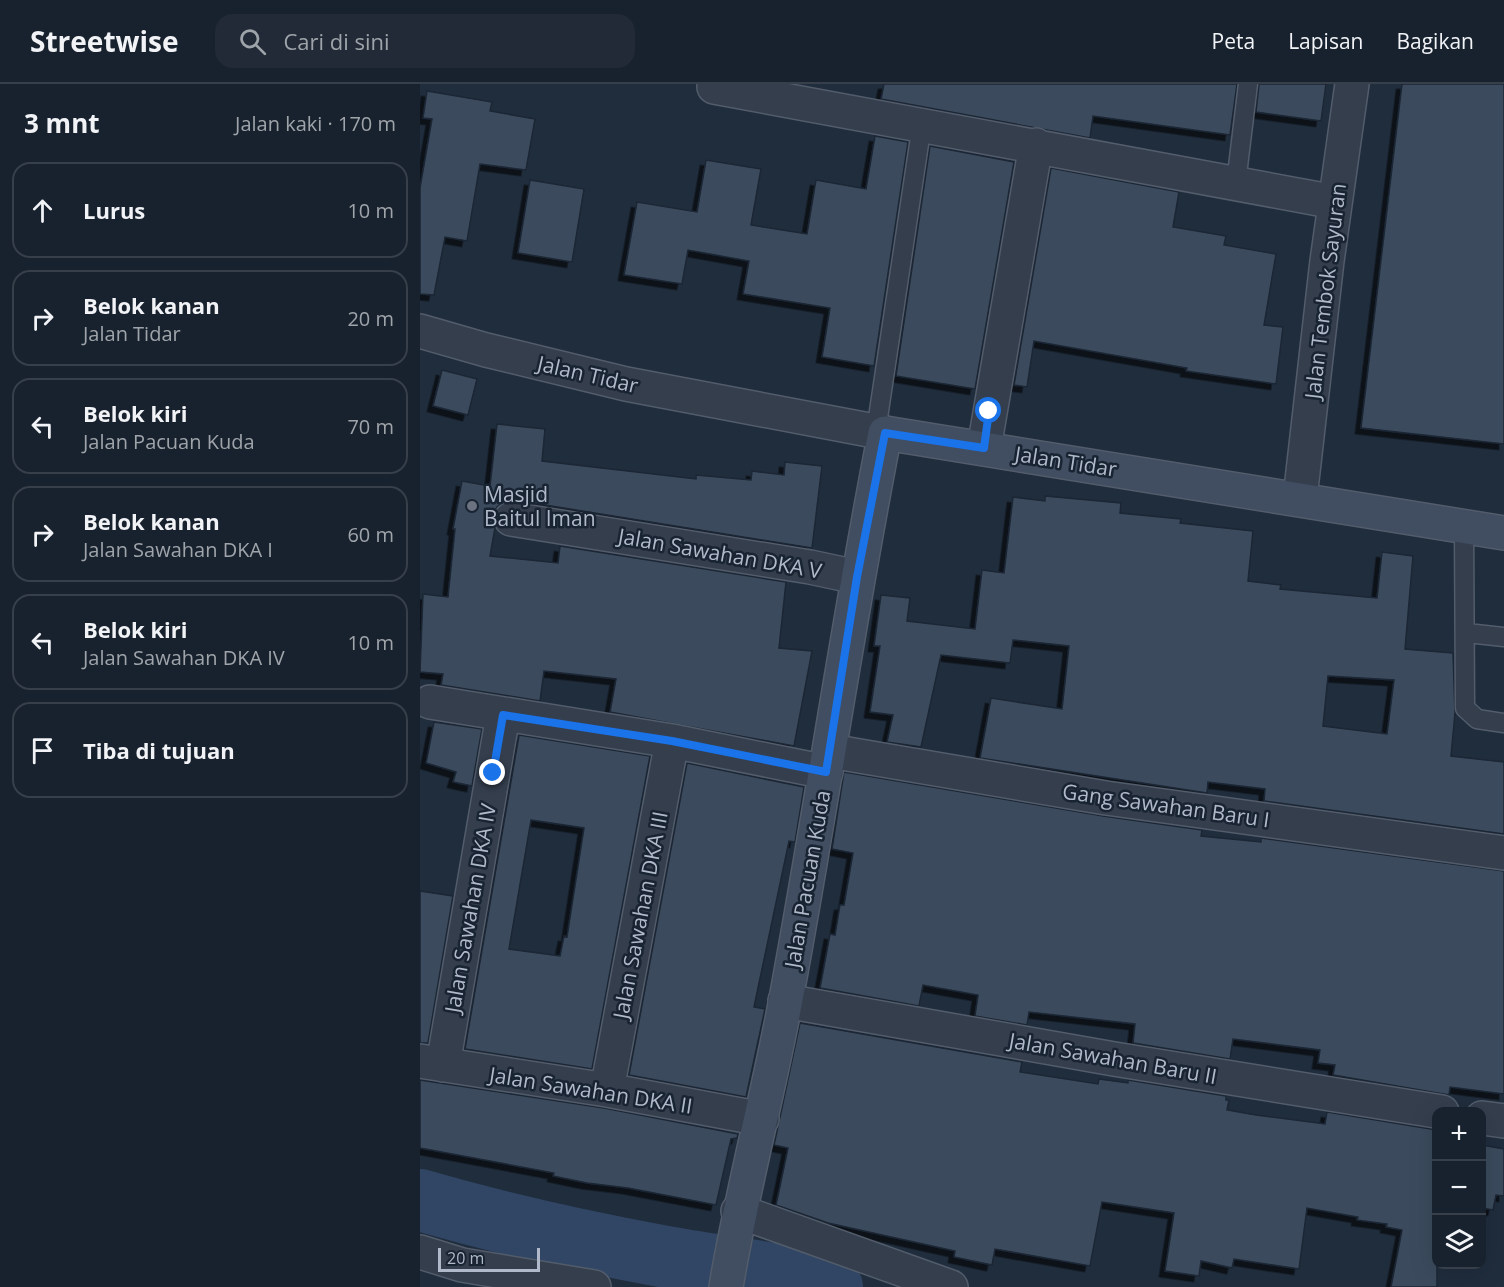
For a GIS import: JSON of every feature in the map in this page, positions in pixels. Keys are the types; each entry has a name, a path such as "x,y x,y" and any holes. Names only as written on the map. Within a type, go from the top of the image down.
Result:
{"street":[{"name":"Jalan Tembok Sayuran","path":"1300,498 1335,202 1352,84"},
{"path":"714,87 1335,202"},
{"path":"984,448 1036,145"},
{"name":"Jalan Tidar","path":"420,331 486,350 626,384 881,432 1300,498 1504,533"},
{"name":"Jalan Pacuan Kuda","path":"726,1287 738,1211 762,1119 785,1001 828,761 881,432"},
{"name":"Jalan Sawahan DKA V","path":"511,519 810,567 857,577"},
{"name":"Gang Sawahan Baru I","path":"430,702 672,741 1504,853"},
{"name":"Jalan Sawahan DKA IV","path":"431,1063 503,715"},
{"name":"Jalan Sawahan DKA III","path":"607,1090 672,741"},
{"name":"Jalan Sawahan Baru II","path":"785,1001 1114,1059 1432,1110"},
{"name":"Jalan Sawahan DKA II","path":"431,1063 607,1090 762,1119"},
{"path":"1486,1119 1504,1121"},
{"path":"738,1211 951,1287"},
{"path":"420,1252 461,1276 594,1287"}],"lane":[{"path":"1236,183 1248,84"},
{"path":"881,432 922,124"},
{"path":"1464,525 1467,633 1465,708 1478,719 1504,723"},
{"path":"1467,633 1504,637"}],"building":[{"path":"884,84 1237,84 1230,135 1093,116 1090,138 881,99"},
{"path":"1259,84 1326,84 1321,121 1256,112"},
{"path":"1402,84 1504,84 1504,444 1361,428"},
{"path":"427,91 492,102 490,111 535,119 526,170 480,164 467,241 445,237 434,295 420,294 420,188 432,119 423,118"},
{"path":"875,136 908,142 874,366 822,357 830,308 743,294 749,261 688,250 682,284 624,275 637,202 697,212 706,160 761,169 751,225 807,234 816,180 866,189"},
{"path":"930,146 1014,162 975,389 896,376"},
{"path":"1051,168 1179,192 1173,227 1226,236 1224,245 1276,254 1264,325 1283,327 1276,384 1186,371 1187,368 1034,341 1027,387 1014,385"},
{"path":"530,180 584,189 572,262 518,253"},
{"path":"442,370 477,379 468,415 433,406"},
{"path":"497,424 545,429 542,461 696,479 696,475 751,480 752,471 784,475 785,462 822,466 812,548 514,500 505,501 497,507 492,517 495,528 490,556 558,563 560,546 786,582 779,648 812,651 794,746 610,712 616,679 544,671 540,701 441,685 443,674 420,672 423,594 448,597 455,529 453,529 462,481 490,486"},
{"path":"1045,496 1121,503 1120,513 1181,519 1180,523 1253,531 1248,581 1281,585 1280,589 1377,598 1382,552 1413,556 1405,649 1453,653 1455,713 1451,756 1504,762 1504,834 1264,801 1265,789 1208,782 1207,793 980,758 991,698 1062,709 1069,646 1013,640 1010,663 941,655 921,747 887,742 893,715 870,712 880,646 874,646 881,595 910,598 907,621 975,629 982,570 1004,573 1013,497 1045,501","holes":["1328,676 1394,680 1387,734 1323,726"]},
{"path":"434,722 482,729 472,786 453,782 456,772 426,763"},
{"path":"519,735 650,756 592,1069 465,1049","holes":["531,820 584,828 567,937 564,936 560,956 509,949"]},
{"path":"687,763 804,787 795,842 789,841 754,1007 765,1009 746,1097 629,1075"},
{"path":"844,772 1103,816 1202,830 1201,836 1261,842 1261,838 1504,871 1504,1094 1450,1087 1449,1095 1333,1075 1335,1065 1318,1063 1320,1050 1233,1039 1230,1059 1133,1043 1135,1024 1029,1012 1027,1025 975,1016 978,995 923,985 919,1006 820,988 830,934 835,935 840,905 844,905 853,853 832,849"},
{"path":"420,891 453,896 428,1043 420,1043"},
{"path":"800,1023 1022,1062 1020,1072 1098,1084 1099,1079 1128,1083 1128,1080 1226,1096 1226,1100 1229,1100 1227,1110 1256,1115 1325,1124 1327,1112 1432,1129 1432,1269 1437,1269 1437,1287 1391,1287 1402,1230 1386,1227 1387,1224 1357,1220 1358,1217 1307,1208 1299,1269 1234,1259 1232,1268 1201,1261 1199,1276 1165,1271 1174,1213 1102,1202 1090,1266 995,1249 992,1265 954,1257 955,1251 828,1223 776,1205 788,1148 774,1145"},
{"path":"420,1080 604,1108 738,1134 737,1138 731,1139 716,1205 628,1188 587,1183 553,1176 554,1173 420,1148"},
{"path":"1486,1146 1504,1149 1504,1196 1496,1195 1493,1210 1486,1209"}],"waterway":[{"path":"420,1200 509,1224 600,1244 790,1277 832,1287"}],"place":[{"name":"Masjid Baitul Iman","path":"472,506"}],"route":[{"path":"493,773 503,715 672,741 826,772 857,577 885,433 984,448 989,411"}]}
